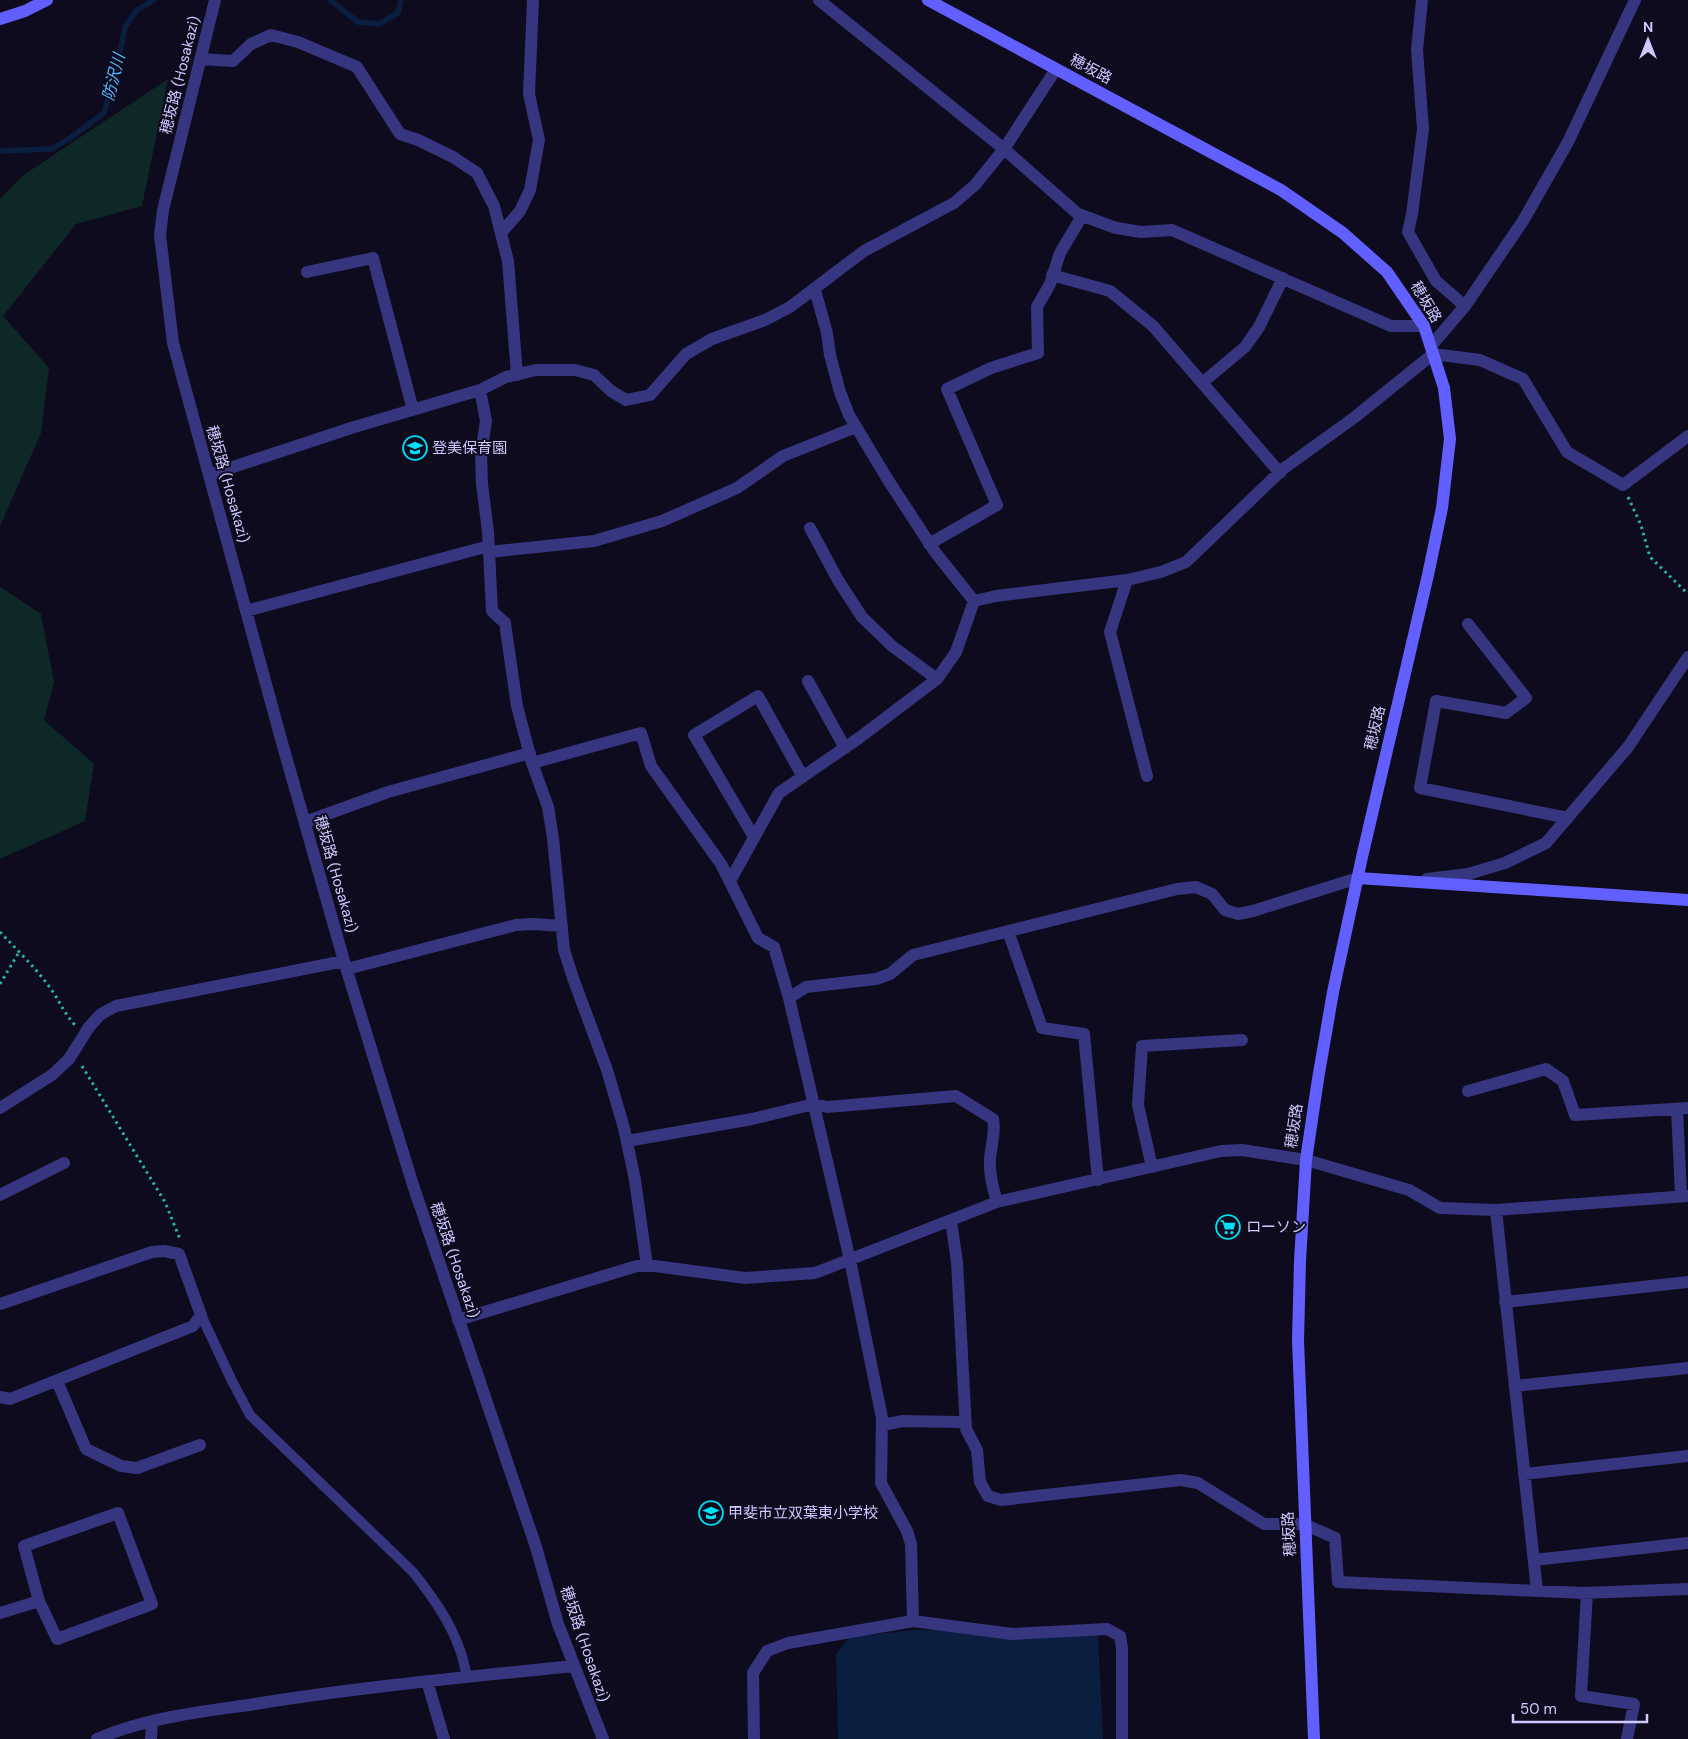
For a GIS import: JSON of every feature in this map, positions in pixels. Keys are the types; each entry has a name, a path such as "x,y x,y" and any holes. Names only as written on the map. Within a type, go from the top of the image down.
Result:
{"main road":[{"path":"0,19 25,12 47,0"},
{"name":"穂坂路","path":"928,0 1281,190 1343,233 1388,272 1424,326 1444,388 1450,439 1442,508 1333,992 1306,1160 1300,1261 1298,1341 1314,1739"},
{"path":"1358,878 1688,900"}],"street":[{"name":"穂坂路 (Hosakazi)","path":"215,0 163,210 160,235 173,343 304,822 413,1185 536,1547 558,1624 603,1739"},
{"path":"501,233 520,211 530,190 539,140 529,94 533,0"},
{"path":"819,0 1004,149 1078,214 1116,228 1141,232 1172,230 1391,326 1424,326"},
{"path":"1422,0 1417,50 1423,129 1408,232 1436,281 1465,306"},
{"path":"974,601 996,596 1127,580 1161,572 1186,562 1280,472 1355,418 1432,350 1465,306 1523,221 1568,142 1635,0"},
{"path":"200,59 233,60 252,44 271,35 298,42 357,67 400,134 427,144 453,157 477,173 494,206 508,261 517,375"},
{"path":"209,475 351,428 480,390 506,377 536,370 575,370 594,375 611,391 626,400 650,395 686,354 712,339 765,320 790,308 864,251 954,203 975,185 1004,149 1056,68"},
{"path":"929,544 997,505 948,388 991,368 1038,353 1037,307 1050,284 1060,253 1082,216"},
{"path":"307,272 372,258 413,410"},
{"path":"1052,275 1110,291 1153,326 1280,472"},
{"path":"1202,383 1245,346 1259,327 1282,278"},
{"path":"814,290 827,333 830,355 840,392 849,415 929,544 974,601"},
{"path":"1432,350 1480,360 1523,379 1567,452 1623,485 1688,436"},
{"path":"480,390 486,421 481,454 492,611 505,623 517,706 531,758 548,807 553,838 564,950 572,978 607,1070 627,1141 635,1180 647,1266"},
{"path":"246,611 489,549 594,541 662,521 737,488 783,456 856,427"},
{"path":"810,528 838,580 862,617 892,646 937,679"},
{"path":"1127,580 1110,632 1147,776"},
{"path":"730,881 779,793 845,748 937,679 956,652 974,601"},
{"path":"1468,624 1526,698 1506,713 1436,700 1420,788 1568,818"},
{"path":"1412,881 1468,874 1505,863 1546,843 1628,747 1688,657"},
{"path":"808,681 845,748"},
{"path":"754,837 694,734 758,696 803,776"},
{"path":"304,822 388,792 641,733 651,766 721,864 758,938 774,948 789,998 850,1260 882,1425 881,1483 907,1531 911,1544 913,1621"},
{"path":"789,998 806,987 876,979 890,974 913,955 1177,889 1196,887 1212,894 1225,910 1238,914 1358,878"},
{"path":"0,1108 52,1075 69,1059 84,1035 101,1014 116,1006 346,965 516,925 562,926"},
{"path":"1008,931 1042,1028 1084,1034 1098,1180"},
{"path":"1152,1168 1138,1105 1142,1046 1242,1040"},
{"path":"458,1320 637,1266 745,1278 815,1273 997,1202 1220,1151 1242,1150 1306,1160 1409,1190 1440,1208 1496,1210 1685,1196 1682,1109 1575,1115 1563,1081 1546,1069 1468,1092"},
{"path":"627,1141 752,1119 814,1104 827,1106 956,1096 993,1119 995,1127 990,1158 990,1175 997,1202"},
{"path":"0,1194 64,1163"},
{"path":"1496,1210 1537,1591"},
{"path":"951,1221 957,1262 966,1429 977,1450 980,1482 988,1496 1001,1500 1182,1480 1198,1483 1264,1524 1304,1524 1335,1538 1338,1582 1588,1593 1688,1589"},
{"path":"0,1304 152,1252 164,1251 179,1254 200,1315 193,1326 10,1399 0,1396"},
{"path":"1505,1302 1688,1282"},
{"path":"1515,1386 1688,1368"},
{"path":"57,1381 86,1449 121,1466 137,1468 200,1445"},
{"path":"882,1425 903,1421 966,1423"},
{"path":"1524,1474 1688,1456"},
{"path":"118,1514 152,1604 57,1639 39,1601 24,1546 118,1514"},
{"path":"1534,1560 1688,1543"},
{"path":"1588,1593 1581,1696 1634,1704 1628,1739"},
{"path":"0,1613 39,1601"},
{"path":"754,1739 754,1673 767,1651 788,1643 913,1621 1012,1634 1107,1629 1120,1636 1122,1648 1122,1739"},
{"path":"97,1739 117,1730 168,1717 297,1697 574,1666"},
{"path":"427,1681 444,1739"},
{"path":"152,1721 152,1739"}],"lane":[{"path":"200,1315 250,1415 413,1572 433,1597 461,1650 467,1677"}],"path":[{"path":"1623,485 1640,525 1650,557 1688,594"},
{"path":"0,932 53,992 64,1014 84,1035"},
{"path":"0,984 19,952"},
{"path":"74,1052 165,1202 181,1241 179,1254"}],"green space":[{"path":"168,79 142,206 76,224 3,316 49,368 41,433 0,526 0,199 22,176"},
{"path":"0,587 41,614 54,682 44,720 94,764 85,821 0,859"}],"water":[{"path":"1092,1626 1098,1635 1103,1739 838,1739 836,1654 850,1637 915,1630"}],"waterway":[{"name":"防沢川","path":"0,151 51,149 69,139 104,113 117,68 125,27 137,10 154,0"},
{"name":"防沢川","path":"330,0 358,22 379,24 398,13 401,0"}],"place":[{"name":"登美保育園","path":"415,448"},
{"name":"ローソン","path":"1228,1227"},
{"name":"甲斐市立双葉東小学校","path":"711,1513"}]}
